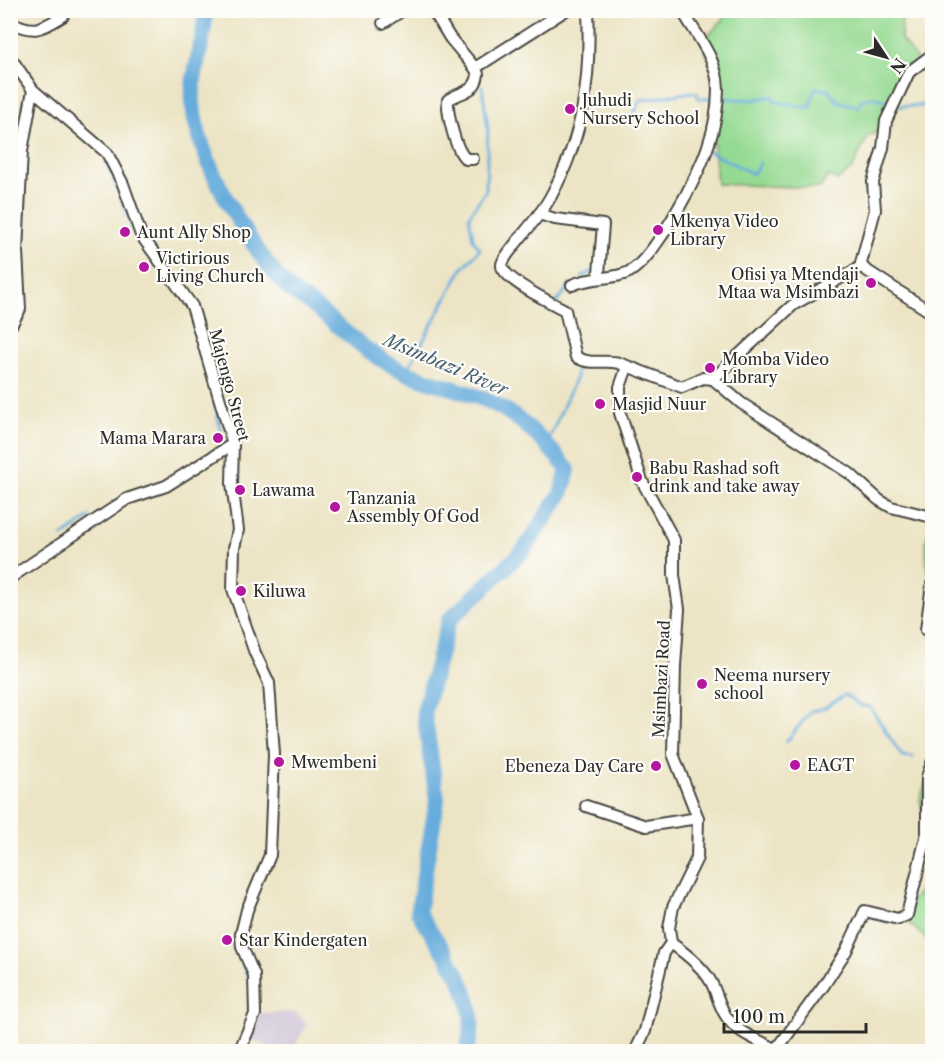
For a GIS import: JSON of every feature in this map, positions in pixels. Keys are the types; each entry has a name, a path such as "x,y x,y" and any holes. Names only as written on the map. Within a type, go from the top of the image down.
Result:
{"street":[{"path":"10,22 25,29 37,31 63,16 63,10"},
{"path":"383,23 403,10"},
{"path":"434,10 450,38 478,74 474,86 468,92 450,98 447,104 454,136 462,156 466,159 473,159"},
{"path":"475,68 566,10"},
{"path":"588,10 589,80 585,107 570,157 539,214 507,255 503,268 514,280 565,310 576,357 585,362 610,360 682,387 703,378 713,379 741,404 849,473 879,500 891,507 933,518"},
{"path":"572,285 586,278 628,272 647,256 671,221 709,145 718,87 705,44 682,10"},
{"path":"713,379 793,305 862,266 875,210 873,182 883,148 886,121 909,72 933,55"},
{"name":"Majengo Street","path":"10,57 33,90 107,153 123,184 141,235 192,306 233,444 232,483 238,530 234,548 233,589 255,653 269,683 274,754 270,855 248,910 242,934 242,947 254,975 255,1014 239,1052"},
{"path":"10,327 20,309 17,251 22,151 33,90"},
{"path":"539,214 555,219 603,225 599,273"},
{"path":"862,266 933,313"},
{"name":"Msimbazi Road","path":"627,367 618,397 620,413 642,481 674,540 679,609 673,754 698,818 697,858 673,907 669,928 671,943"},
{"path":"10,578 127,499 166,486 233,444"},
{"path":"926,630 933,584"},
{"path":"634,1052 645,1031 664,953 671,943 688,956 710,980 724,1014 742,1033 778,1050 829,976 865,910 896,919 905,919 930,833 927,777 933,763"},
{"path":"586,806 646,826 698,818"}],"shaded area":[{"path":"295,1012 307,1023 292,1051 274,1051 249,1038 259,1013"}],"green space":[{"path":"731,11 899,11 902,13 901,39 917,60 879,131 868,136 852,169 838,180 828,176 820,188 717,184 713,136 718,85 702,42"},
{"path":"932,521 932,575 927,571 926,542"},
{"path":"932,765 932,944 901,916 922,887 926,832 920,799"}],"waterway":[{"name":"Msimbazi River","path":"205,10 193,93 197,127 204,151 227,201 271,268 291,291 381,359 407,373 470,394 505,410 539,437 568,470 561,494 523,551 449,620 424,712 437,800 418,912 460,978 467,996 471,1015 471,1033 465,1052"},
{"path":"406,372 462,269 480,249 473,239 469,216 486,190 488,130 482,86"},
{"path":"720,98 753,100 773,96 774,101 810,108 815,88 829,90 837,101 859,107 861,100 875,97 892,104"},
{"path":"628,124 641,100 692,92 697,93 699,99 714,98"},
{"path":"897,106 921,106 932,100"},
{"path":"708,151 753,174 760,163"},
{"path":"107,163 134,232"},
{"path":"16,165 16,179"},
{"path":"140,243 150,256"},
{"path":"12,260 12,317"},
{"path":"873,268 890,280"},
{"path":"582,277 592,271 598,273"},
{"path":"557,302 569,286"},
{"path":"547,444 576,377 577,367 573,359"},
{"path":"213,393 224,446"},
{"path":"62,537 90,517"},
{"path":"786,742 811,711 824,708 845,695 862,706 870,707 902,756 913,757"},
{"path":"240,955 249,980"}],"place":[{"name":"Juhudi Nursery School","path":"570,109"},
{"name":"Mkenya Video Library","path":"658,230"},
{"name":"Aunt Ally Shop","path":"125,232"},
{"name":"Victirious Living Church","path":"144,267"},
{"name":"Ofisi ya Mtendaji Mtaa wa Msimbazi","path":"871,283"},
{"name":"Momba Video Library","path":"710,368"},
{"name":"Masjid Nuur","path":"600,404"},
{"name":"Mama Marara","path":"218,438"},
{"name":"Babu Rashad soft drink and take away","path":"637,477"},
{"name":"Lawama","path":"240,490"},
{"name":"Tanzania Assembly Of God","path":"335,507"},
{"name":"Kiluwa","path":"241,591"},
{"name":"Neema nursery school","path":"702,684"},
{"name":"Mwembeni","path":"279,762"},
{"name":"EAGT","path":"795,765"},
{"name":"Ebeneza Day Care","path":"656,766"},
{"name":"Star Kindergaten","path":"227,940"}]}
